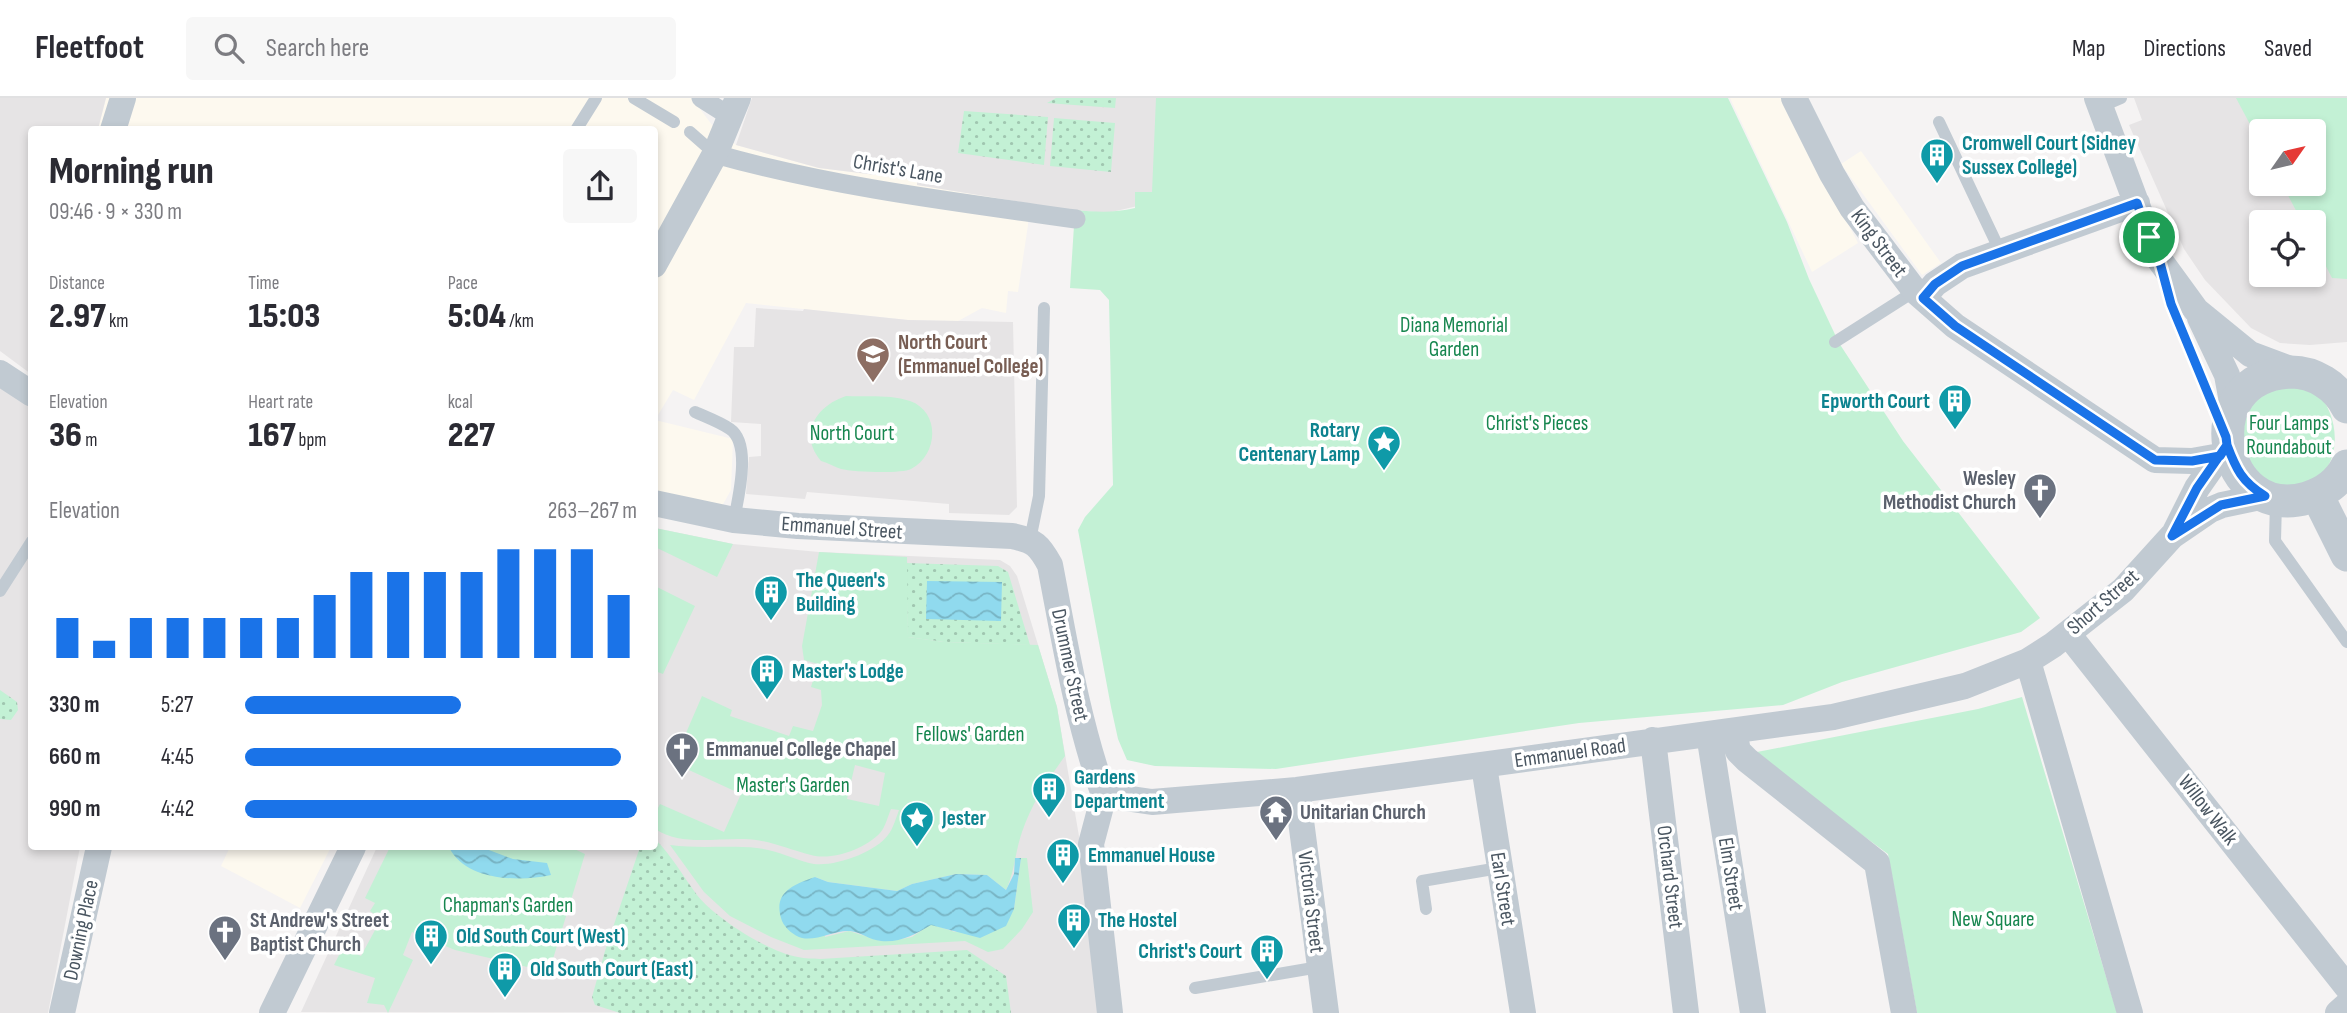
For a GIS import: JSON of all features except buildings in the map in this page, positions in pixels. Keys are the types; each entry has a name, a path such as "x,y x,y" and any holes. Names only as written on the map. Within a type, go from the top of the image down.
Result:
{"street":[{"path":"114,126 125,98"},
{"path":"658,258 715,154 735,107 701,98"},
{"name":"King Street","path":"1794,98 1852,208 1919,294 1955,326 2155,460 2192,461 2226,436"},
{"path":"2106,101 2137,203 2159,259 2196,310 2227,375 2226,436 2238,473 2255,490 2271,498 2301,500 2330,487 2347,466"},
{"name":"Christ's Lane","path":"715,154 747,163 910,195 1076,219"},
{"path":"1919,294 1962,266 2137,203"},
{"path":"2196,310 2250,354 2319,379 2336,390 2346,404"},
{"path":"2226,436 2242,394 2260,379 2279,373 2298,372"},
{"path":"0,373 28,391"},
{"name":"Short Street","path":"2028,661 2068,634 2123,590 2172,536 2226,436"},
{"path":"2317,495 2347,555"},
{"name":"Short Street","path":"2172,536 2221,505 2271,498"},
{"name":"Emmanuel Street","path":"658,504 734,520 906,533 1012,536 1030,540"},
{"name":"Drummer Street","path":"1030,540 1041,549 1050,565 1075,697 1089,754 1104,795"},
{"name":"Willow Walk","path":"2068,634 2347,987"},
{"path":"2028,661 2130,1013"},
{"name":"Emmanuel Road","path":"1104,795 1152,802 1297,790 1833,717 1965,687 2028,661"},
{"path":"1722,733 1747,760 1877,863 1904,1013"},
{"name":"Elm Street","path":"1722,733 1753,1013"},
{"name":"Orchard Street","path":"1653,740 1686,1013"},
{"name":"Earl Street","path":"1484,766 1523,1013"},
{"name":"Victoria Street","path":"1297,790 1326,1013"},
{"path":"1104,795 1091,844 1111,1013"},
{"name":"Downing Place","path":"62,1013 98,850"},
{"path":"272,1013 352,850"},
{"path":"2338,1013 2347,1005"}],"lane":[{"path":"578,126 596,98"},
{"path":"634,98 674,122"},
{"path":"1939,122 2001,253"},
{"path":"690,132 715,154"},
{"path":"2159,259 2171,304 2226,436"},
{"path":"1835,342 1919,294"},
{"path":"1030,540 1039,496 1044,308"},
{"path":"695,412 732,430 740,444 740,487 734,520"},
{"path":"2271,498 2275,541 2347,642"},
{"path":"0,591 28,547"},
{"path":"1426,909 1422,881 1499,867"},
{"path":"1195,988 1319,967"}],"shaded area":[{"path":"0,98 106,98 99,126 28,126 28,372 0,351"},
{"path":"106,98 692,98 712,125 736,145 819,168 917,180 917,185 1028,203 1028,225 1018,292 1008,291 1006,313 982,308 958,321 908,320 746,303 694,400 673,390 658,415 658,126 99,126"},
{"path":"752,98 1608,98 1107,213 1063,209 917,185 917,180 819,168 736,145"},
{"path":"1730,98 1783,98 1858,243 1812,272"},
{"path":"2134,98 2347,98 2347,342 2310,345 2280,343 2251,328 2205,280 2184,249 2129,125 2142,120"},
{"path":"1861,151 1941,263 1922,275 1841,164"},
{"name":"North Court (Emmanuel College)","path":"756,308 804,309 908,320 1013,322 1017,507 1009,515 949,513 949,504 807,492 805,499 746,494 749,457 761,456 761,424 731,422 734,347 754,347"},
{"path":"0,385 28,403 28,850 79,850 48,1013 0,1013"},
{"path":"658,421 733,439 731,490 722,506 658,495"},
{"path":"658,529 733,544 819,552 1000,560 1010,566 1017,576 1057,707 1081,848 1099,1013 301,1012 376,850 658,850"},
{"path":"229,850 329,850 300,908 221,866"}],"green space":[{"path":"1056,98 1116,98 1115,108 1047,103"},
{"name":"Christ's Pieces","path":"1156,98 1728,98 1787,222 1809,279 1839,343 1903,441 2040,618 2021,632 1842,682 1783,705 1579,723 1276,769 1155,766 1127,760 1118,739 1111,707 1078,530 1085,517 1113,485 1109,300 1100,290 1070,288 1075,210 1105,212 1135,208 1135,192 1152,192"},
{"path":"2236,98 2347,98 2347,279 2332,278 2326,266 2326,210 2296,210 2288,196 2326,196 2326,119 2249,119 2249,122"},
{"path":"964,111 1048,117 1044,165 958,153"},
{"path":"1054,118 1115,123 1111,172 1050,166"},
{"name":"Four Lamps Roundabout","path":"2278,384 2315,390 2332,419 2334,451 2319,477 2305,485 2287,487 2252,472 2238,423 2245,406"},
{"name":"North Court","path":"846,396 894,397 920,407 927,414 932,434 927,454 920,463 906,471 877,472 841,469 821,461 811,441 814,422 826,407"},
{"path":"658,529 733,544 717,577 658,548"},
{"path":"819,552 907,557 908,637 944,642 1038,645 1057,707 1065,756 1030,811 1006,890 987,875 956,874 912,884 897,891 828,882 815,877 825,937 849,931 881,941 912,937 931,924 955,932 1014,909 1021,858 1027,858 1033,912 1022,929 1003,949 988,952 965,941 804,950 730,916 704,892 670,845 757,848 809,863 828,864 852,858 882,842 891,830 899,810 891,809 882,831 874,839 857,849 829,856 811,855 753,840 676,838 658,830 660,804 724,832 741,794 678,765 680,758 676,756 702,696 732,710 730,716 789,736 793,726 813,731 822,705 821,690 811,687 818,664 804,660 802,646","holes":["855,765 885,773 879,806 847,799"]},
{"path":"906,563 998,566 1008,572 1030,645 944,642 908,637"},
{"path":"658,588 695,606 663,674 658,672"},
{"path":"0,690 17,702 18,710 11,720 0,719"},
{"name":"New Square","path":"2022,697 2117,1013 1917,1013 1888,854 1763,762 1757,752 1978,709"},
{"path":"658,842 705,904 758,942 786,954 820,959 967,950 1006,976 1011,1013 620,1013 595,1005 592,997 639,850 658,850"},
{"name":"Chapman's Garden","path":"389,850 576,850 585,854 549,972 455,950 412,932 403,955 413,960 388,1013 384,1005 367,1003 375,978 334,965 343,947 361,956 381,919 370,911 375,903 365,898"}],"water":[{"path":"927,581 1002,582 1001,621 926,619"},
{"path":"451,850 489,850 513,859 547,863 551,875 524,878 494,876 467,867"},
{"path":"1015,858 1021,858 1014,909 1006,926 980,938 931,925 914,935 895,941 877,940 850,931 802,938 793,934 782,921 782,897 792,887 815,877 828,882 897,891 912,884 956,874 987,875 1006,890 1014,874"}],"place":[{"name":"Cromwell Court (Sidney Sussex College)","path":"1937,185"},
{"name":"North Court (Emmanuel College)","path":"873,384"},
{"name":"Epworth Court","path":"1955,431"},
{"name":"Rotary Centenary Lamp","path":"1384,472"},
{"name":"Wesley Methodist Church","path":"2040,520"},
{"name":"The Queen's Building","path":"771,622"},
{"name":"Master's Lodge","path":"767,701"},
{"name":"Emmanuel College Chapel","path":"682,779"},
{"name":"Gardens Department","path":"1049,819"},
{"name":"Unitarian Church","path":"1276,842"},
{"name":"Jester","path":"917,848"},
{"name":"Emmanuel House","path":"1063,885"},
{"name":"The Hostel","path":"1074,950"},
{"name":"St Andrew's Street Baptist Church","path":"225,962"},
{"name":"Old South Court (West)","path":"431,966"},
{"name":"Christ's Court","path":"1267,981"},
{"name":"Old South Court (East)","path":"505,999"}],"route":[{"path":"2149,237 2137,203 1962,266 1935,284 1923,298 1955,326 2155,460 2192,461 2220,456 2227,445 2238,473 2265,496 2221,505 2172,536 2197,488 2220,456 2227,445 2171,304 2159,259 2149,237"}],"park label":[{"name":"Diana Memorial Garden","path":"1454,337"},
{"name":"Fellows' Garden","path":"970,734"},
{"name":"Master's Garden","path":"793,785"}]}
